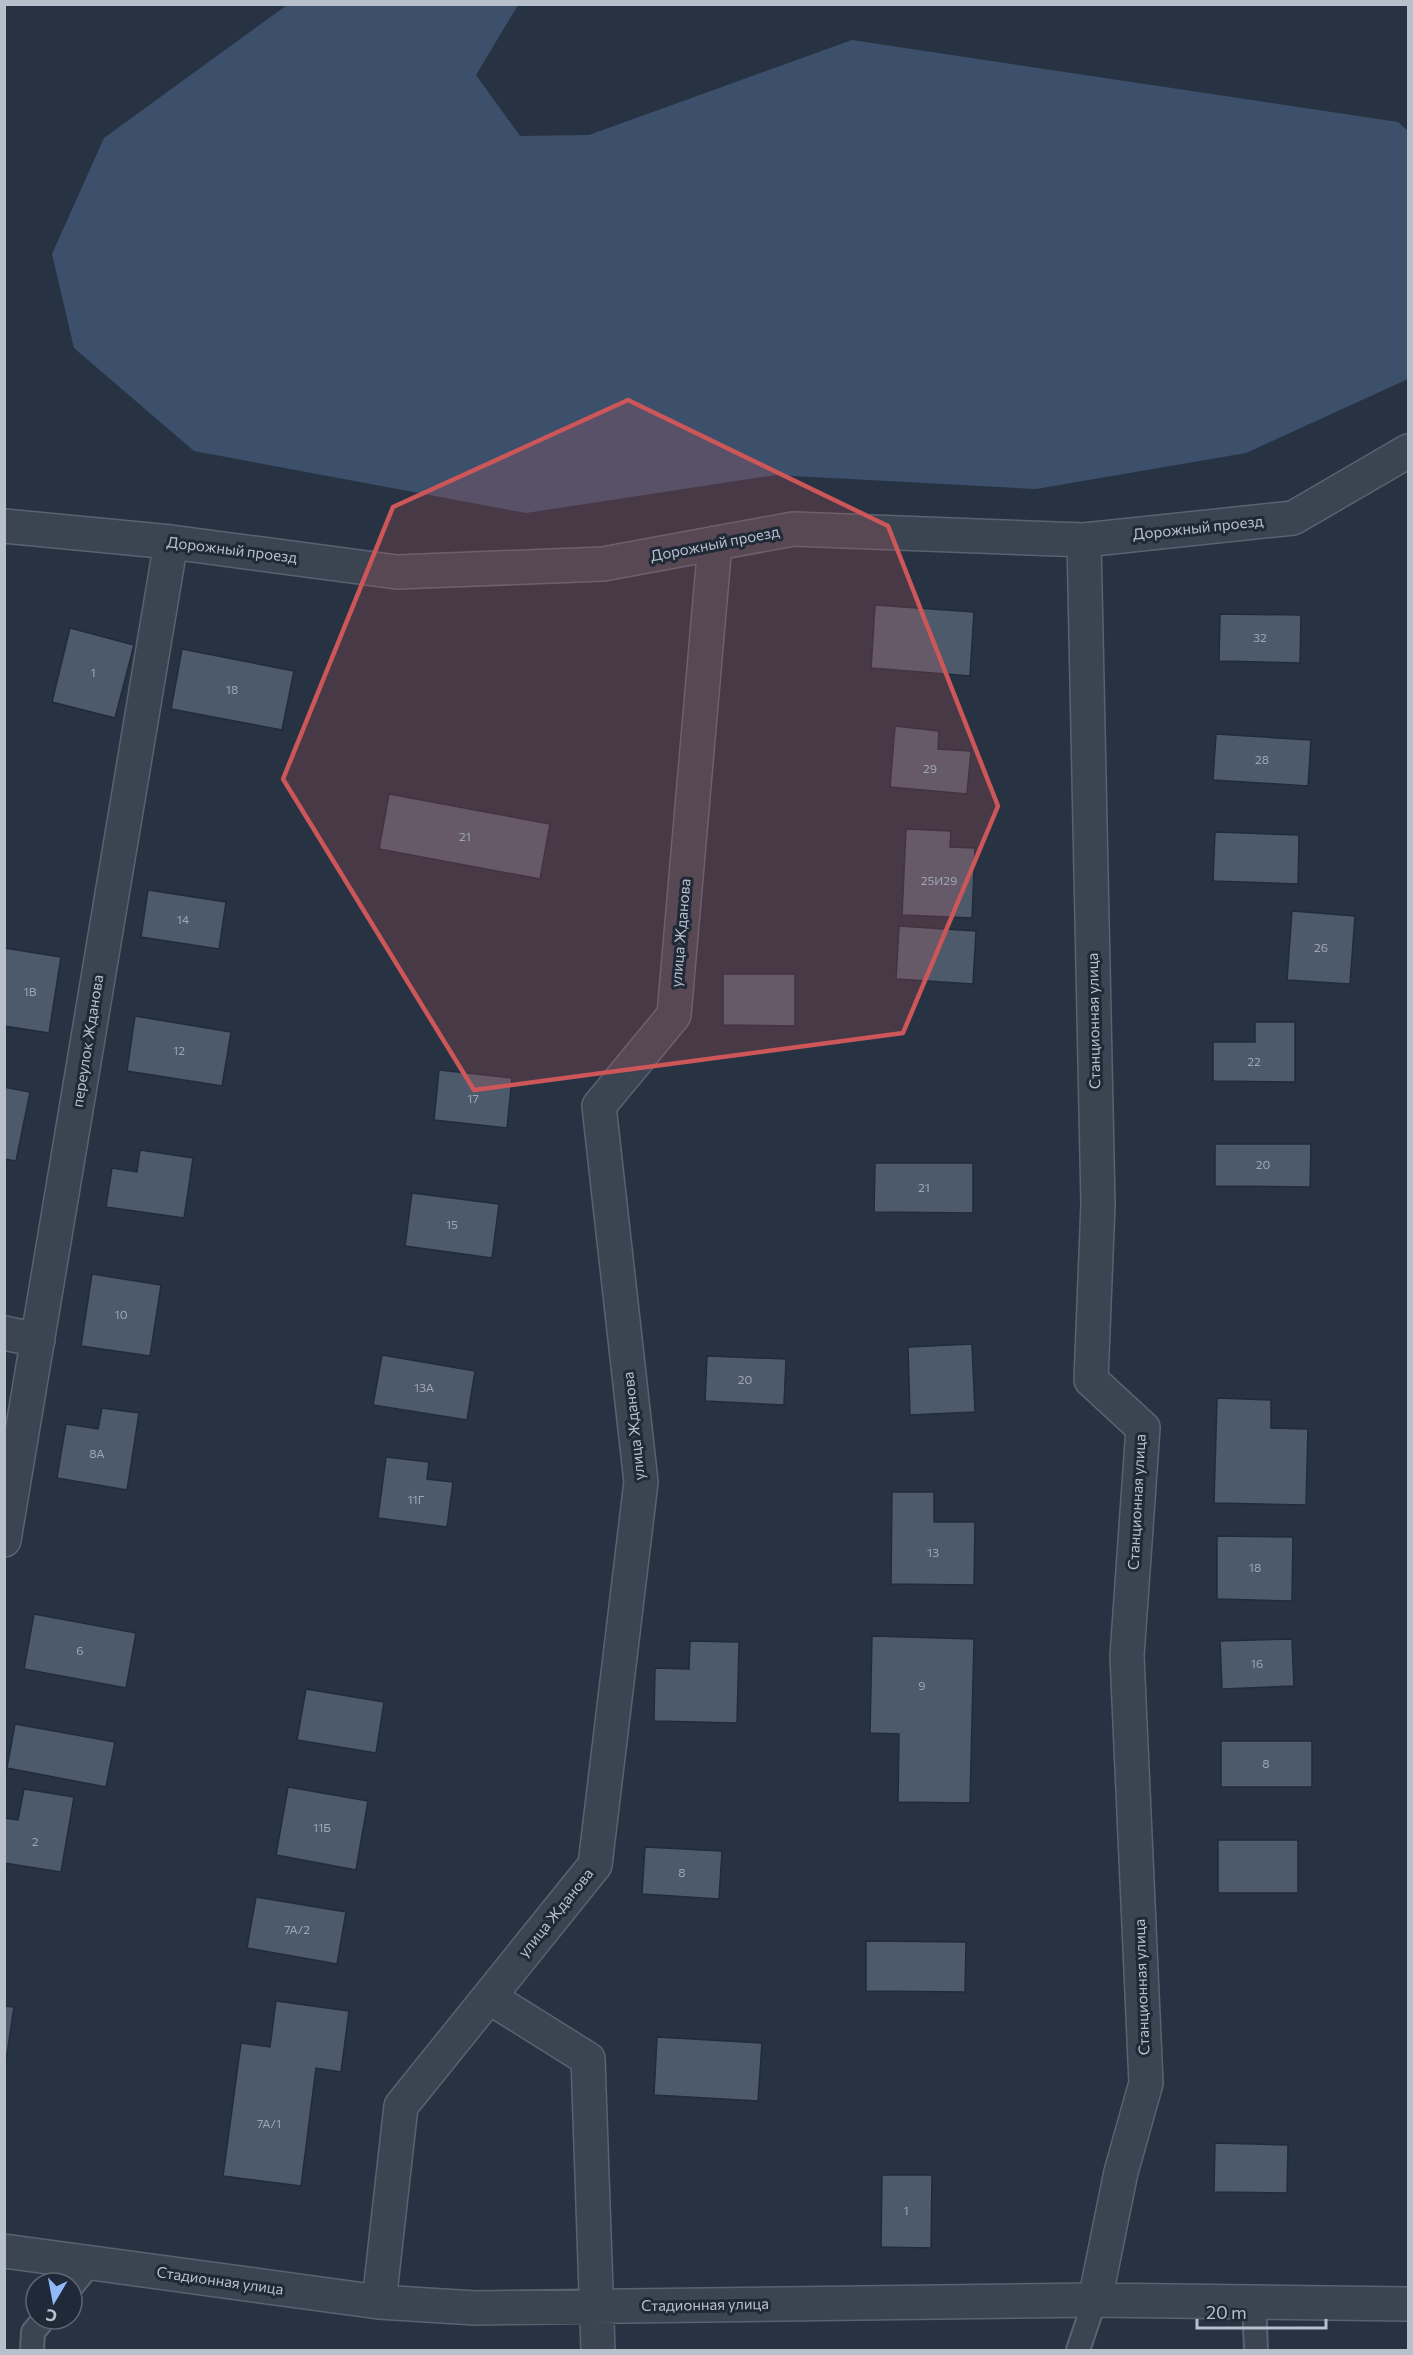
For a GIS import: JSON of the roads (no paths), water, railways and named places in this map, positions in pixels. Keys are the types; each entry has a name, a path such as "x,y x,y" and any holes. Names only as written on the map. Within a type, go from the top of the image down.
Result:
{"street":[{"name":"Дорожный проезд","path":"4,526 171,542 397,572 603,564 793,529 1084,540 1293,518 1408,451"},
{"name":"Станционная улица","path":"1084,540 1098,1204 1091,1380 1143,1428 1127,1656 1146,2082 1121,2172 1095,2300"},
{"name":"переулок Жданова","path":"4,1540 171,542"},
{"name":"улица Жданова","path":"379,2302 401,2106 595,1865 640,1482 599,1106 674,1015 715,543"},
{"path":"4,1333 38,1340"},
{"path":"489,1996 588,2059 598,2350"},
{"name":"Стадионная улица","path":"4,2251 71,2271"},
{"name":"Стадионная улица","path":"84,2274 379,2302 475,2308 1095,2300 1408,2304"}],"lane":[{"path":"1078,2350 1095,2300"},
{"path":"1254,2302 1256,2350"},
{"path":"32,2350 34,2331"}],"water":[{"path":"287,5 518,5 476,75 520,136 589,135 852,40 1398,122 1408,131 1408,379 1246,453 1036,489 776,475 526,513 194,451 74,348 52,254 104,138"}]}
